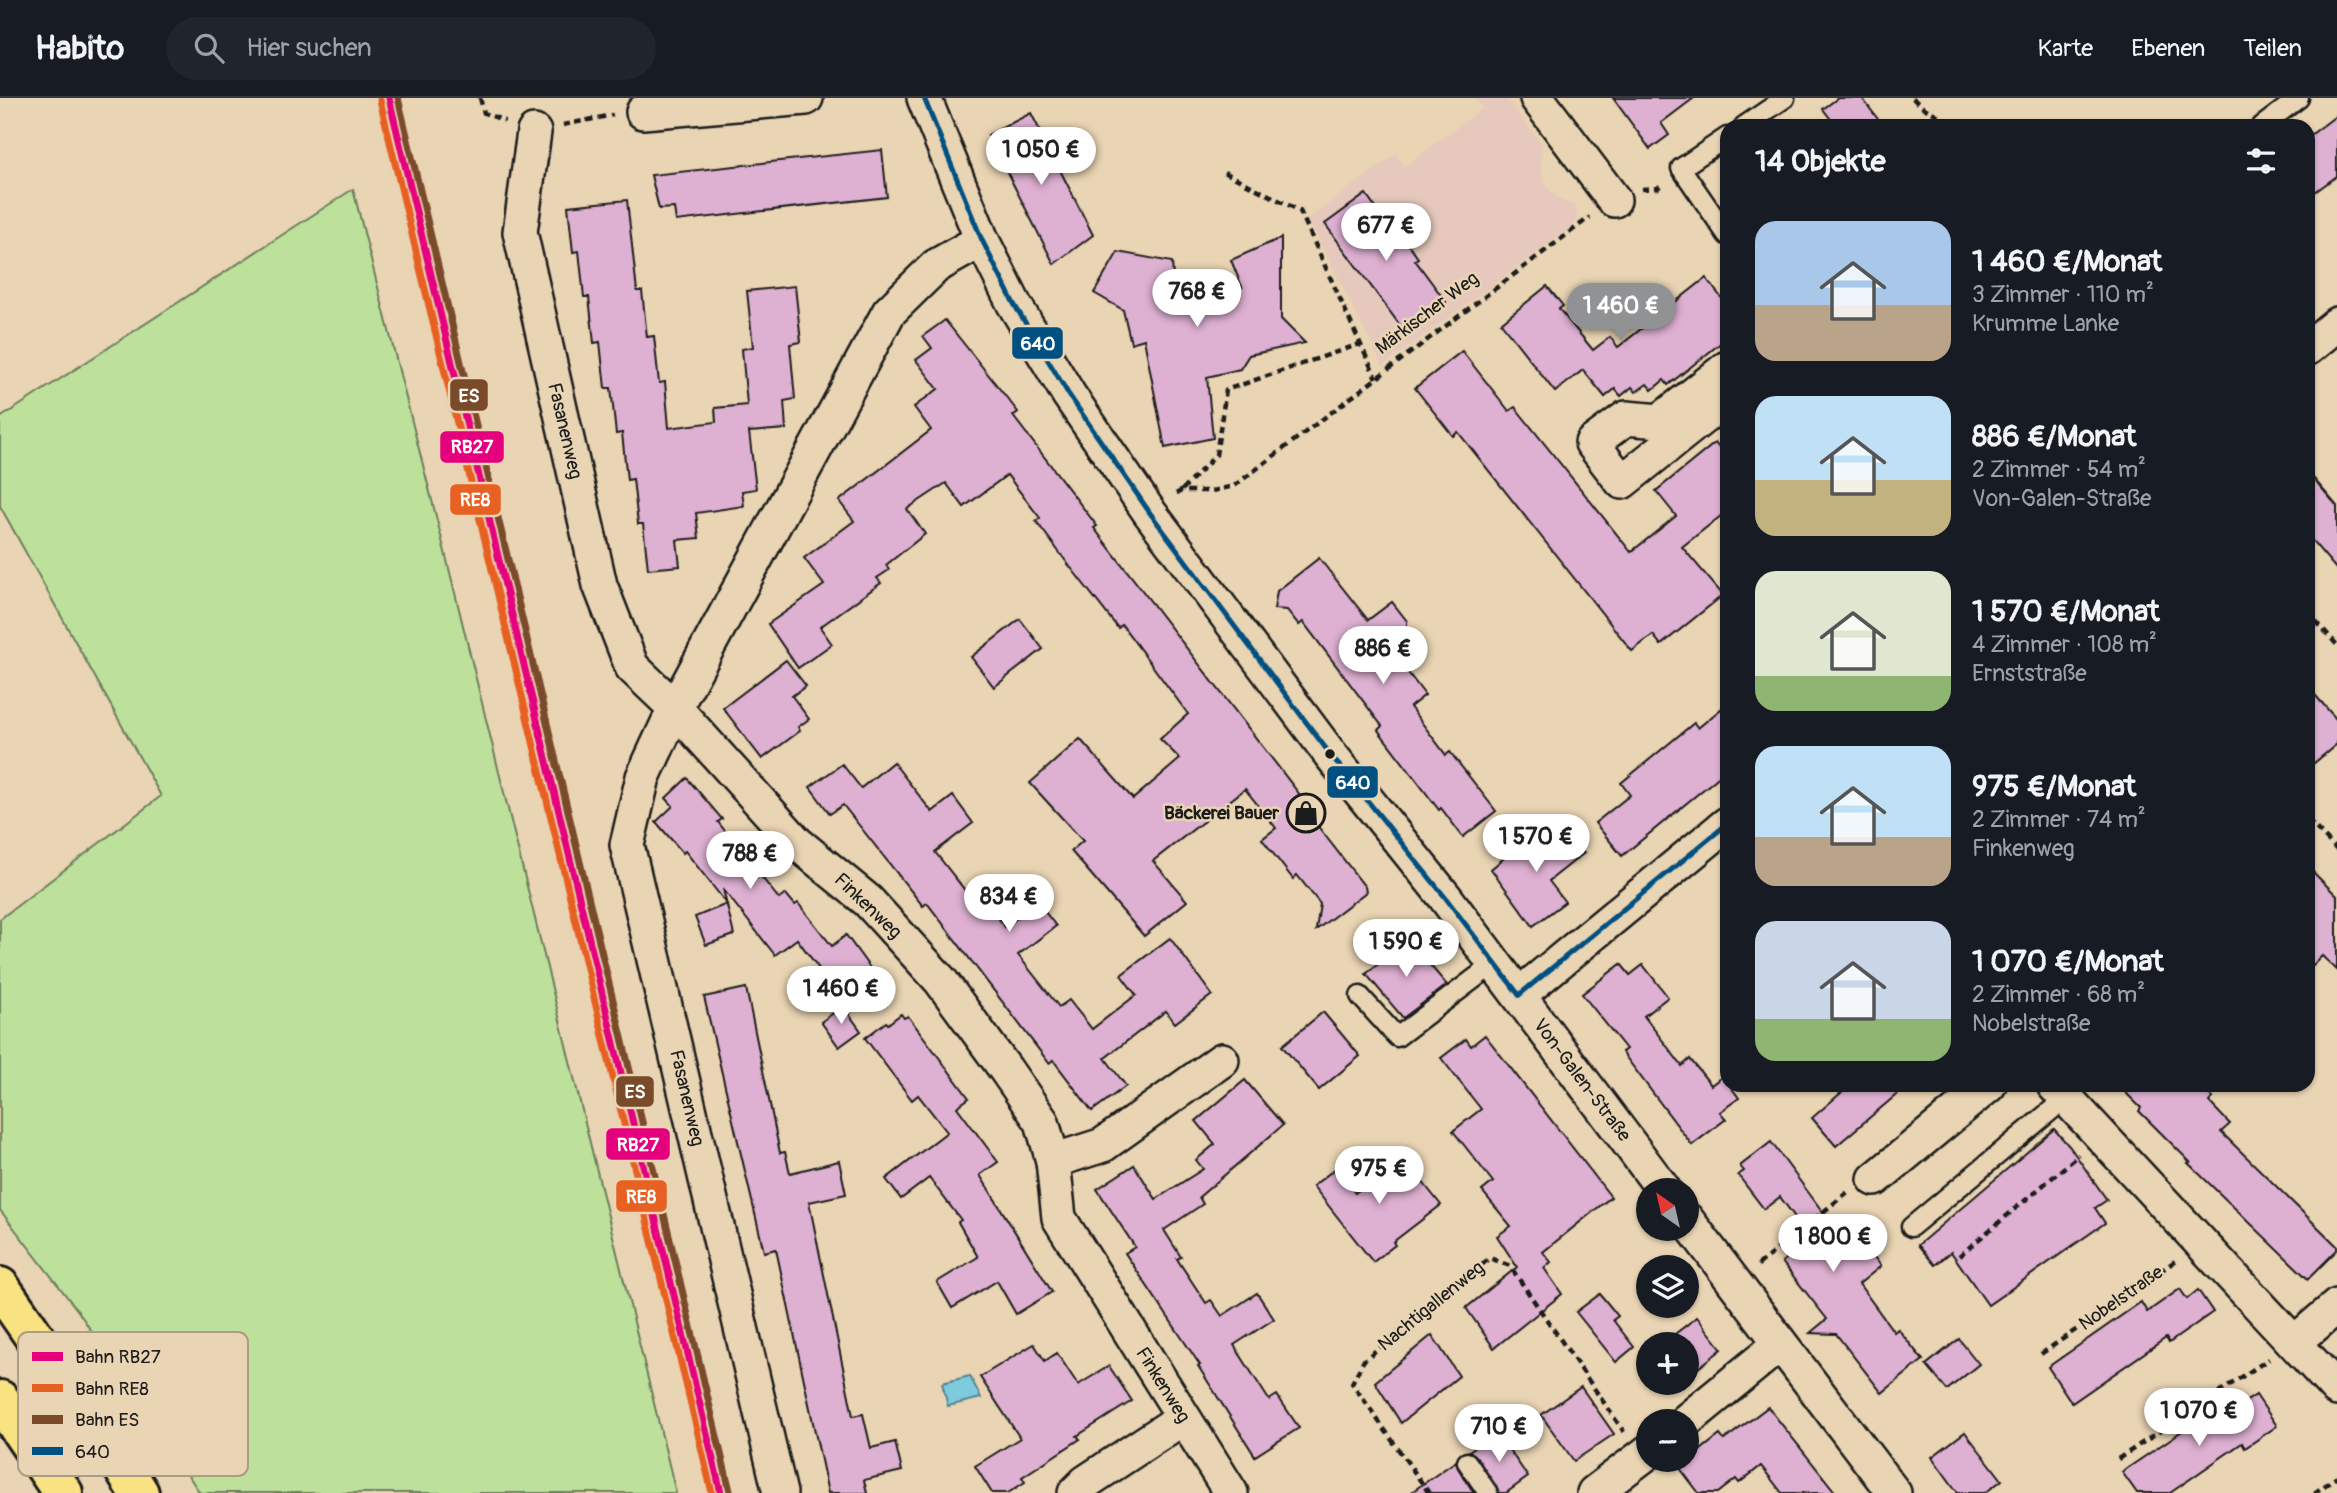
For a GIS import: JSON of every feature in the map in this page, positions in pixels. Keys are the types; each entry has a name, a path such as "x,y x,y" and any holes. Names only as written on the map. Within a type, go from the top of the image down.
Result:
{"highway":[{"path":"0,1287 31,1332"},
{"path":"0,1400 18,1427"},
{"path":"51,1476 63,1493"},
{"path":"128,1476 139,1493"}],"street":[{"path":"642,112 806,98"},
{"name":"Von-Galen-Straße","path":"924,98 982,240 1014,304 1055,372 1150,513 1330,754 1495,963 1655,1178"},
{"path":"1537,98 1614,200"},
{"name":"Fasanenweg","path":"534,132 520,232 600,584 632,667 676,708"},
{"name":"Fasanenweg","path":"780,1493 627,845 643,777 676,708 889,312 936,266 982,240"},
{"path":"2315,342 2337,324"},
{"path":"1720,374 1660,421 1626,418 1592,443 1622,482 1720,404"},
{"name":"Finkenweg","path":"676,708 797,843 869,901 941,981 1042,1122 1054,1161 1059,1218 1231,1493"},
{"path":"1519,995 1720,830"},
{"path":"1054,1161 1103,1145 1222,1060"},
{"path":"1875,1179 1981,1092"},
{"path":"2060,1092 2337,1389"},
{"path":"1699,1236 1894,1493"},
{"path":"2295,1342 2337,1306"},
{"path":"1699,1410 1780,1344"},
{"path":"1075,1493 1086,1482 1183,1418"},
{"path":"1594,1493 1636,1461"}],"lane":[{"path":"1754,119 1785,98"},
{"path":"2271,119 2299,98"},
{"path":"1720,142 1681,168 1720,225"},
{"path":"1360,996 1397,1037 1495,963"},
{"path":"1911,1227 2060,1092"},
{"path":"1467,1462 1488,1493"}],"path":[{"path":"1913,98 1921,108 1945,119"},
{"name":"Märkischer Weg","path":"1181,491 1212,491 1234,486 1628,189 1658,188 1681,168"},
{"path":"1224,172 1300,211 1376,378"},
{"path":"1150,513 1181,491 1216,455 1226,390 1360,344"},
{"path":"2315,620 2337,645"},
{"path":"2315,827 2337,850"},
{"path":"1959,1256 2101,1136"},
{"path":"1734,1284 1858,1184 1875,1179"},
{"name":"Nobelstraße","path":"2041,1354 2201,1242"},
{"name":"Nachtigallenweg","path":"1429,1493 1352,1383 1364,1360 1490,1258 1510,1266 1636,1441"},
{"path":"2118,1459 2295,1342"},
{"path":"2314,1493 2337,1477"}],"shaded area":[{"path":"1476,98 1506,98 1543,146 1540,163 1543,180 1563,202 1576,206 1577,223 1383,366 1308,219 1396,154 1405,166 1483,108"}],"green space":[{"path":"353,189 676,1493 200,1493 189,1476 248,1476 248,1332 92,1332 0,1210 0,919 161,796 0,506 0,418"}],"water":[{"path":"970,1376 981,1398 948,1406 942,1383"}],"building":[{"path":"1613,98 1694,98 1661,123 1669,135 1650,149"},
{"path":"1838,98 1862,98 1878,119 1831,119 1823,109"},
{"path":"1031,113 1093,235 1054,264 988,135"},
{"path":"2337,115 2337,176 2315,192 2315,132"},
{"path":"882,150 887,197 676,221 674,208 659,209 651,175"},
{"path":"1366,194 1396,236 1400,233 1418,258 1415,260 1446,302 1405,332 1325,224"},
{"path":"627,200 637,291 642,291 647,337 654,336 659,383 665,382 669,428 716,422 715,408 747,405 742,349 753,347 747,291 795,286 801,342 790,344 795,399 784,401 786,429 749,432 756,489 742,491 744,506 696,513 699,538 677,540 680,566 648,569 643,524 638,524 633,479 627,480 622,433 616,434 611,388 605,388 600,342 594,343 589,297 584,297 579,251 573,252 568,206"},
{"path":"1281,238 1281,319 1305,343 1249,355 1240,369 1207,377 1213,438 1165,448 1144,339 1131,343 1123,310 1094,293 1118,252 1172,262 1173,276 1242,287 1231,260"},
{"path":"1706,278 1720,296 1720,344 1668,385 1664,380 1652,390 1647,384 1636,392 1632,387 1621,396 1615,389 1605,397 1583,370 1555,392 1501,323 1547,286 1563,306 1559,309 1593,350 1610,337 1618,347"},
{"path":"945,320 1018,412 1013,416 1097,526 1094,528 1317,817 1313,820 1365,887 1366,892 1316,930 1320,904 1297,875 1293,879 1262,839 1276,828 1245,789 1153,861 1187,901 1144,936 1071,851 1083,841 1030,783 1080,739 1133,799 1180,759 1160,739 1188,714 1122,625 1118,628 1068,564 1036,521 1040,518 1007,475 964,507 946,483 907,509 925,534 886,565 889,570 877,578 881,583 820,627 832,644 798,668 768,624 824,585 804,558 854,521 839,501 931,430 914,407 938,389 916,360 932,348 923,336"},
{"path":"1462,351 1509,411 1515,407 1631,552 1676,516 1656,491 1715,443 1720,449 1720,517 1682,547 1720,591 1720,597 1661,645 1653,635 1632,651 1458,432 1453,436 1415,388"},
{"path":"2315,480 2337,506 2337,570 2315,544"},
{"path":"1319,558 1368,620 1392,602 1407,621 1407,631 1387,645 1425,695 1410,707 1446,755 1450,752 1496,811 1463,837 1378,730 1382,726 1303,622 1299,625 1287,610 1274,609 1277,591"},
{"path":"1020,619 1043,649 994,687 971,657"},
{"path":"786,660 806,686 792,696 809,719 798,727 800,731 762,759 723,708"},
{"path":"2315,695 2337,720 2337,744 2315,762"},
{"path":"1720,710 1720,776 1622,856 1595,823 1630,795 1621,783 1694,723 1698,728"},
{"path":"893,762 932,812 953,796 973,823 935,852 975,903 983,897 1005,927 1037,902 1056,926 1018,955 1059,1007 1069,1000 1092,1029 1136,995 1121,975 1170,938 1212,995 1175,1023 1166,1011 1105,1058 1126,1086 1092,1111 1053,1060 1049,1063 927,903 923,906 843,805 830,814 810,787 842,764 861,788"},
{"path":"687,778 722,819 718,822 779,899 786,894 795,905 798,903 832,946 846,935 870,968 837,993 797,939 775,955 723,889 726,903 685,851 683,853 656,822 673,806 666,798"},
{"path":"1536,831 1550,848 1569,833 1584,853 1549,881 1565,902 1533,926 1491,869"},
{"path":"2315,874 2337,896 2337,970 2322,956 2315,963"},
{"path":"727,904 734,935 706,945 695,917"},
{"path":"1408,939 1447,985 1403,1018 1366,974"},
{"path":"1621,964 1630,975 1643,965 1668,997 1644,1016 1682,1066 1690,1059 1711,1085 1720,1078 1720,1092 1735,1092 1739,1098 1720,1112 1726,1119 1692,1145 1622,1052 1626,1049 1582,994"},
{"path":"746,988 780,1153 785,1152 790,1173 839,1161 846,1194 809,1202 853,1416 863,1414 871,1448 895,1442 902,1471 864,1480 867,1493 828,1493 776,1249 764,1252 704,997"},
{"path":"843,1006 861,1031 839,1047 821,1022"},
{"path":"1323,1012 1360,1056 1319,1090 1282,1046"},
{"path":"901,1014 904,1018 908,1016 969,1098 957,1107 998,1162 980,1175 1052,1292 1016,1314 997,1281 952,1308 937,1282 978,1257 958,1222 961,1220 929,1178 901,1199 886,1179 947,1132 918,1095 912,1100 865,1038"},
{"path":"1485,1035 1611,1197 1543,1252 1551,1262 1544,1268 1562,1294 1494,1348 1466,1308 1517,1267 1497,1236 1511,1226 1482,1191 1493,1182 1453,1131 1481,1109 1441,1058 1466,1039 1471,1046"},
{"path":"1245,1080 1283,1125 1199,1197 1203,1204 1164,1230 1181,1257 1177,1259 1206,1303 1211,1300 1222,1316 1257,1293 1274,1319 1234,1345 1269,1400 1277,1395 1299,1428 1255,1456 1198,1366 1200,1365 1125,1253 1135,1247 1097,1189 1134,1165 1156,1199 1203,1169 1196,1160 1215,1144 1196,1121"},
{"path":"1842,1092 1900,1092 1836,1146 1812,1118"},
{"path":"2125,1092 2207,1092 2213,1098 2209,1102 2230,1124 2221,1132 2337,1246 2337,1250 2308,1279 2188,1163 2190,1162 2139,1111 2141,1108"},
{"path":"2054,1129 2107,1200 2095,1208 2105,1223 1988,1305 1951,1252 1935,1265 1918,1245"},
{"path":"1771,1142 1831,1223 1833,1221 1854,1247 1861,1240 1881,1266 1859,1284 1894,1332 1898,1329 1923,1360 1882,1393 1836,1334 1810,1333 1827,1319 1782,1262 1811,1239 1780,1197 1764,1209 1738,1175 1744,1171 1740,1166"},
{"path":"1401,1155 1441,1205 1393,1242 1395,1245 1373,1262 1313,1186 1336,1168 1355,1193"},
{"path":"2180,1289 2187,1299 2198,1290 2213,1312 2169,1343 2166,1338 2072,1403 2048,1367 2141,1302 2147,1312"},
{"path":"1600,1294 1618,1316 1613,1320 1634,1347 1616,1362 1576,1312"},
{"path":"1698,1318 1722,1349 1699,1367 1699,1332 1678,1332"},
{"path":"1432,1335 1459,1376 1401,1423 1375,1382"},
{"path":"1959,1339 1979,1364 1947,1390 1926,1365"},
{"path":"1034,1344 1045,1361 1057,1353 1078,1385 1109,1366 1132,1401 1077,1436 1080,1439 1022,1477 1025,1482 1008,1493 992,1493 975,1466 1020,1438 980,1377"},
{"path":"1581,1387 1614,1434 1574,1461 1541,1415"},
{"path":"2256,1395 2277,1426 2245,1448 2242,1443 2170,1493 2137,1493 2122,1472 2217,1407 2224,1416"},
{"path":"1768,1407 1836,1493 1782,1493 1761,1466 1739,1483 1736,1479 1718,1493 1699,1493 1683,1472 1699,1472 1699,1451 1720,1435 1724,1440"},
{"path":"1497,1432 1528,1477 1506,1493 1499,1493 1476,1456 1469,1451"},
{"path":"1965,1432 2002,1480 1985,1493 1958,1493 1932,1457"},
{"path":"1456,1461 1474,1493 1410,1493"}],"rail line":[{"name":"RB27","path":"389,98 721,1493"},
{"name":"ES","path":"398,98 730,1491"},
{"name":"RE8","path":"380,100 712,1493"}],"transit line":[{"name":"640","path":"924,98 982,240 1014,304 1069,395 1150,513 1330,754 1445,897 1519,995"},
{"name":"640","path":"1519,995 1720,830"}],"place":[{"name":"Bäckerei Bauer","path":"1306,813"}]}
